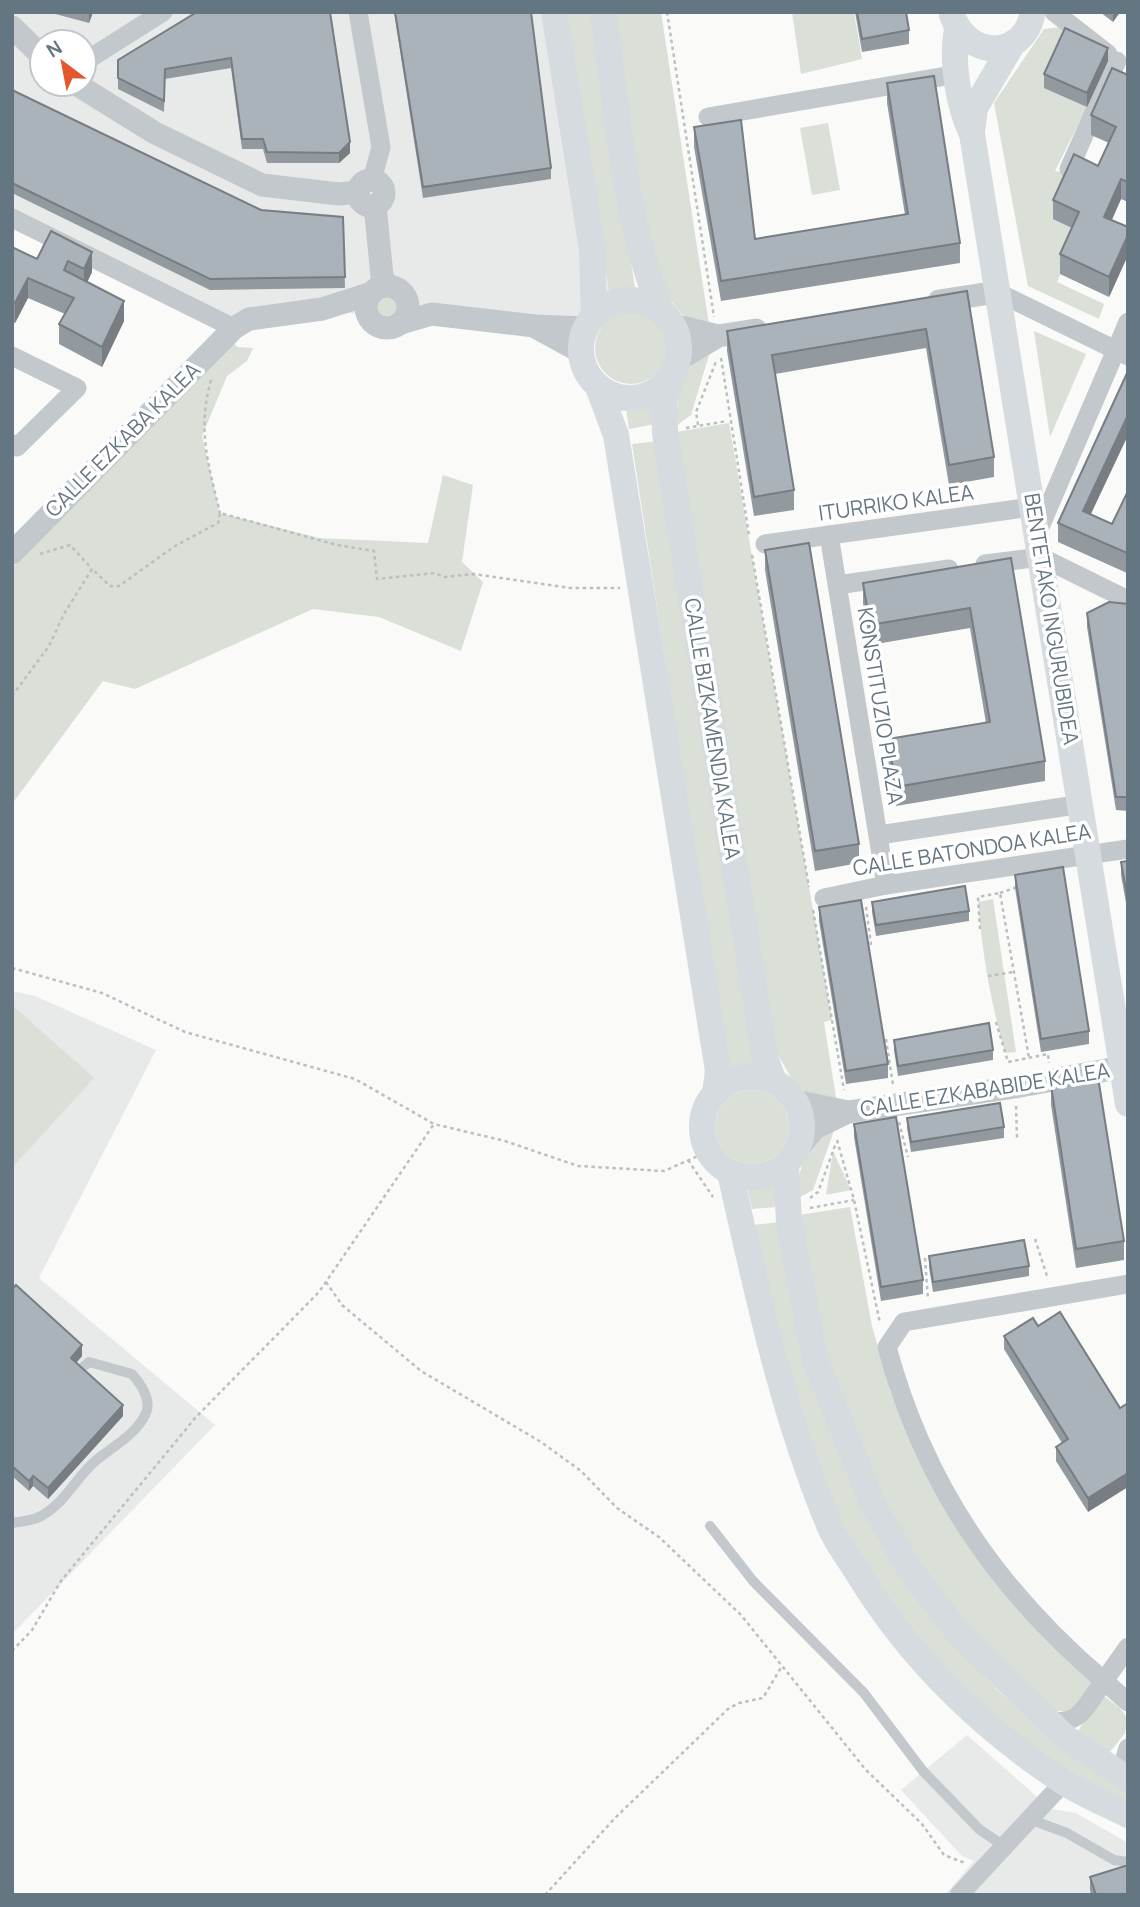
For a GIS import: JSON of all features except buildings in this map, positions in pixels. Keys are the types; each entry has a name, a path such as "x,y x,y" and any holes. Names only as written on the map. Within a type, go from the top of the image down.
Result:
{"main road":[{"path":"554,12 592,249 587,332 590,377 598,387 616,435 718,1071 715,1093"},
{"path":"598,387 613,395 630,398 646,396 661,387 675,367 678,336 647,276 633,216 603,12"},
{"name":"BENTETAKO INGURUBIDEA","path":"1033,12 1029,26 1013,43 975,108 972,134 1125,1066 1128,1104"},
{"path":"954,21 965,39 988,49 1013,43"},
{"name":"BENTETAKO INGURUBIDEA","path":"954,21 954,47 965,121 972,134"},
{"path":"587,332 606,307 634,300 667,318"},
{"name":"CALLE BIZKAMENDIA KALEA","path":"675,367 664,401 666,441 765,1056 774,1082"},
{"path":"792,1156 759,1177 730,1173 717,1164 707,1152 701,1121 706,1106 715,1093 728,1083 743,1078 774,1082 794,1101 801,1116 802,1132 792,1156 788,1212 815,1359 872,1502 910,1570 960,1635 1046,1721 1127,1779"},
{"path":"730,1173 775,1368 829,1527 873,1599 926,1666 970,1709 1024,1754 1064,1782 1128,1815"}],"street":[{"path":"98,53 163,12"},
{"path":"358,12 381,147 368,193 381,297 381,327 432,314"},
{"path":"1054,12 1122,65 1069,169"},
{"path":"12,27 28,42"},
{"path":"708,117 958,74"},
{"path":"98,98 155,133 262,185 339,194 368,193"},
{"path":"12,218 234,328 249,319 322,309 381,297 432,314 587,332"},
{"path":"911,306 996,292 1122,353"},
{"path":"381,297 408,312 401,323"},
{"path":"667,318 718,336"},
{"path":"1128,322 1122,353 1039,546 1128,600"},
{"path":"675,367 718,336 778,327"},
{"name":"CALLE EZKABA KALEA","path":"12,553 234,328"},
{"path":"12,356 77,388 17,447 12,444"},
{"name":"ITURRIKO KALEA","path":"765,544 1032,507"},
{"name":"KONSTITUZIO PLAZA","path":"829,535 886,885"},
{"name":"KONSTITUZIO PLAZA","path":"837,584 1039,546"},
{"name":"KONSTITUZIO PLAZA","path":"879,835 1082,804"},
{"name":"CALLE BATONDOA KALEA","path":"816,901 886,885 1128,849"},
{"name":"CALLE EZKABABIDE KALEA","path":"792,1156 815,1128 848,1112 1015,1087 1125,1066"},
{"name":"CALLE EZKABABIDE KALEA","path":"794,1101 848,1112"},
{"path":"1128,1284 904,1322 887,1347 900,1396 928,1465 971,1536 1059,1642 1128,1702"},
{"path":"1046,1721 1064,1724 1075,1719 1128,1647"},
{"path":"1127,1779 1123,1765 1128,1748"},
{"path":"968,1892 1001,1844 1064,1782"}],"lane":[{"path":"12,1523 44,1515 60,1502 90,1465 125,1439 146,1414 148,1405 144,1393 132,1374 89,1362 78,1371"},
{"path":"710,1526 753,1581 864,1693 923,1771 979,1829 1001,1844"},
{"path":"1029,1819 1067,1833 1114,1860 1128,1862"}],"path":[{"path":"667,12 718,336"},
{"path":"698,425 696,412 720,353 729,420 816,901 848,1112 818,1192 788,1212"},
{"path":"37,555 71,545 110,586 119,586 176,547 218,523 220,513 202,436 204,402 214,372 203,359"},
{"path":"676,430 729,420"},
{"path":"220,513 337,545 373,551 377,579 435,573 444,577 474,574 559,587 617,588"},
{"path":"12,696 49,646 64,614 92,569"},
{"path":"863,890 871,945"},
{"path":"980,929 978,897 1000,893 1029,1058"},
{"path":"12,968 102,993 186,1032 355,1079 434,1124 505,1141 578,1166 664,1171 707,1152"},
{"path":"988,976 1014,972"},
{"path":"996,1023 1008,1062 1048,1054 1051,1080"},
{"path":"886,1039 895,1105 908,1157"},
{"path":"1015,1087 1017,1138"},
{"path":"12,1651 32,1630 61,1581 195,1417 326,1282 434,1124"},
{"path":"836,1143 854,1200 872,1293 887,1347"},
{"path":"788,1212 854,1200"},
{"path":"1035,1239 1055,1297"},
{"path":"925,1258 929,1318"},
{"path":"326,1282 342,1305 421,1371 541,1442 581,1471 617,1508 659,1537 741,1615 866,1770 922,1824 944,1855 968,1864 1001,1844"},
{"path":"545,1895 615,1818 728,1709 738,1703 755,1702 762,1698 782,1667"}],"shaded area":[{"path":"12,12 565,12 609,293 576,325 286,310 234,328 12,218"},
{"path":"565,12 593,12 635,288 609,293"},
{"path":"610,12 661,12 709,325 698,323 681,313 654,271"},
{"path":"792,12 854,12 862,59 801,74"},
{"path":"1061,27 1087,107 1055,171 1074,174 1079,231 1057,282 1104,304 1099,319 1028,286 994,103 1044,29"},
{"path":"828,123 840,190 812,195 800,128"},
{"path":"386,289 399,294 404,307 399,320 386,325 373,320 368,307 373,294"},
{"path":"624,312 638,312 657,322 667,341 667,355 657,374 638,384 624,384 605,374 595,355 595,341 605,322"},
{"path":"1034,331 1086,354 1050,437"},
{"path":"234,343 237,347 253,348 247,361 227,376 202,436 220,513 319,538 428,543 443,475 473,485 462,562 483,582 461,651 379,617 313,609 135,689 103,681 12,804 12,568"},
{"path":"712,345 691,415 676,426 682,379 693,359"},
{"path":"655,404 656,424 629,429 626,408"},
{"path":"729,423 832,1020 824,1022 838,1110 801,1095 774,1048 676,432"},
{"path":"658,441 756,1067 728,1072 632,444"},
{"path":"993,899 1016,1052 1005,1053 985,959 978,902"},
{"path":"12,991 35,996 156,1050 39,1278 215,1425 12,1634"},
{"path":"12,1005 94,1078 12,1168"},
{"path":"752,1090 766,1093 778,1101 786,1113 789,1127 786,1141 778,1153 766,1161 752,1164 738,1161 726,1153 718,1141 715,1127 718,1113 726,1101 738,1093"},
{"path":"836,1125 813,1190 795,1200 806,1157 818,1140"},
{"path":"833,1151 851,1190 826,1195"},
{"path":"775,1183 776,1207 752,1209 747,1188"},
{"path":"850,1207 872,1326 892,1396 918,1458 1094,1682 1073,1711 1050,1711 959,1620 884,1513 820,1336 799,1215"},
{"path":"779,1222 805,1343 956,1645 997,1690 1032,1721 1128,1792 1128,1807 1027,1746 932,1659 883,1592 839,1521 808,1445 753,1225"},
{"path":"1101,1694 1120,1708 1128,1719 1125,1733 1106,1757 1078,1731"},
{"path":"967,1735 1051,1809 1076,1813 1128,1843 1128,1895 945,1895 974,1861 962,1856 901,1790"}]}
